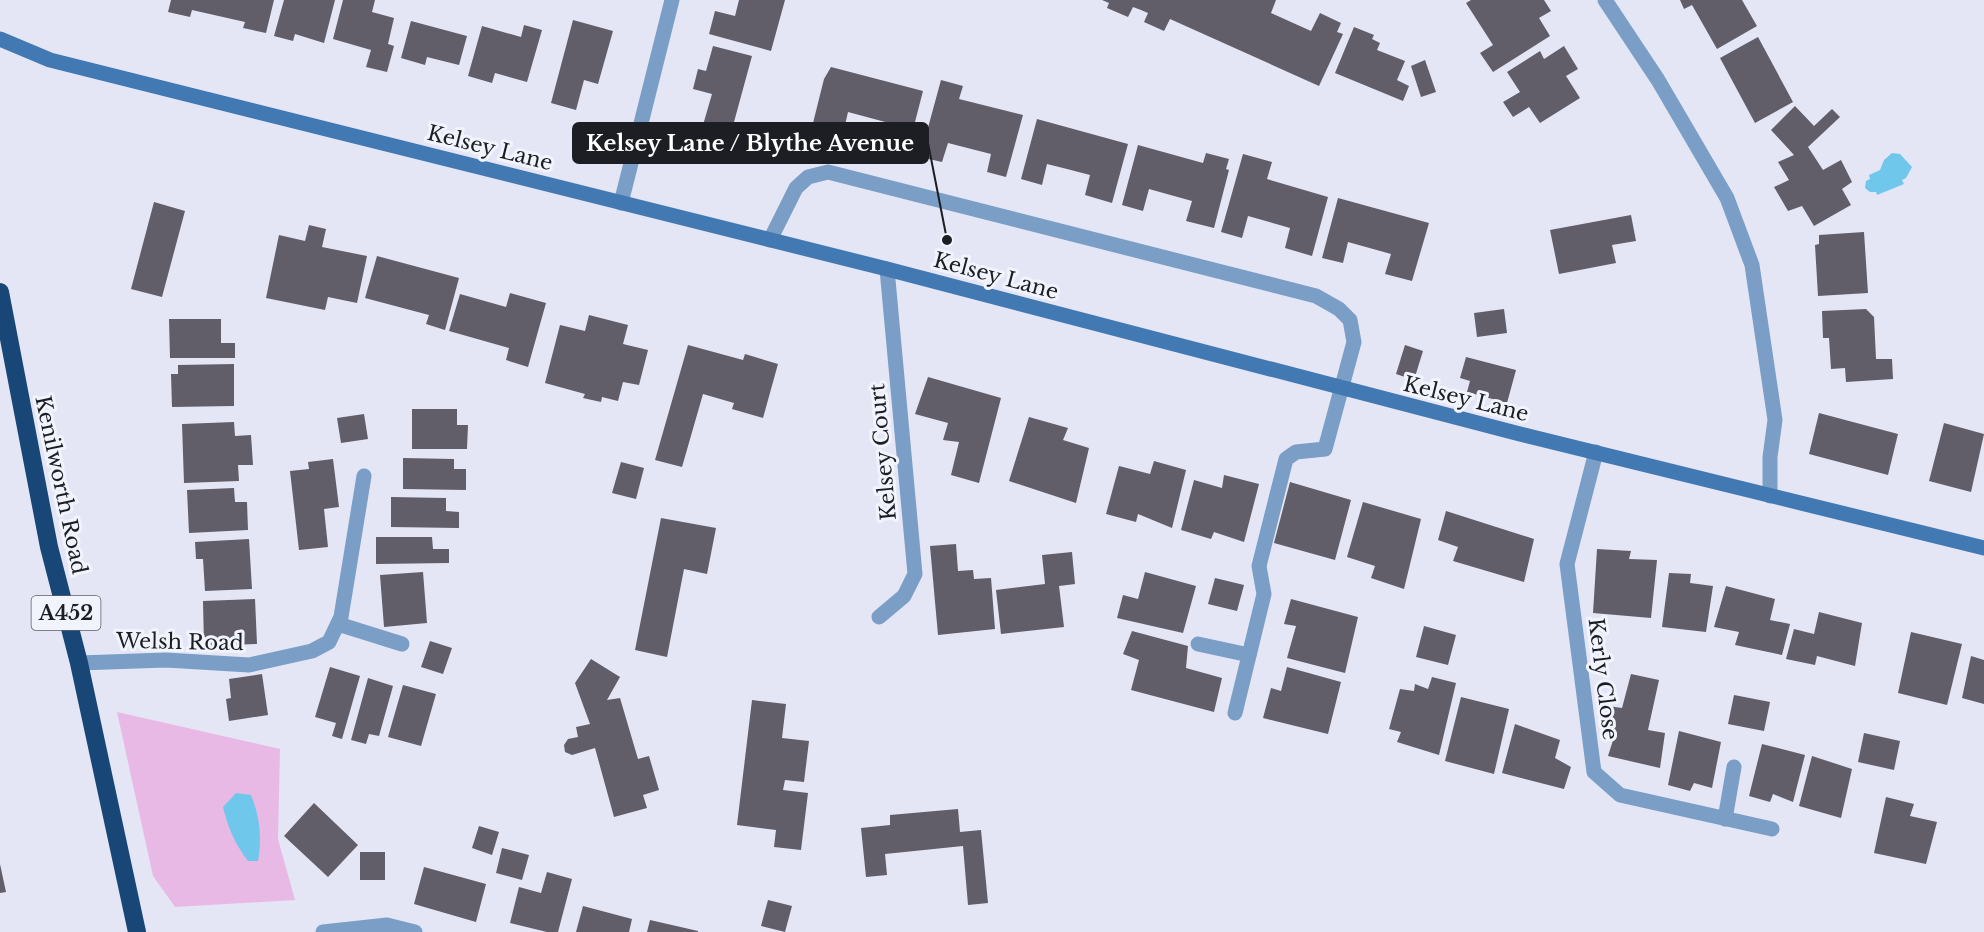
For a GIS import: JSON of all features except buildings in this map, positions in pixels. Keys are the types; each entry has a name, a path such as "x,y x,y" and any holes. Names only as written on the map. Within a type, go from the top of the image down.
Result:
{"highway":[{"name":"Kenilworth Road","path":"0,292 49,546 79,663 137,932"}],"main road":[{"name":"Kelsey Lane","path":"0,39 50,60 887,269 1340,388 1984,548"}],"street":[{"path":"621,203 672,0"},
{"path":"1605,0 1658,80 1727,198 1748,255 1774,420 1770,457 1770,496"},
{"path":"770,240 796,188 808,177 828,172 1316,296 1339,309 1350,320 1354,342 1325,449 1296,452 1286,459 1259,566 1264,594 1235,713"},
{"name":"Kelsey Court","path":"879,617 904,596 915,574 887,269"},
{"name":"Kerly Close","path":"1596,452 1567,564 1594,772 1620,795 1772,829"},
{"name":"Welsh Road","path":"79,663 166,660 249,665 312,651 329,642 341,617 364,476"},
{"path":"338,624 402,644"},
{"path":"1198,644 1249,655"},
{"path":"1725,819 1734,767"},
{"path":"323,932 387,926 415,932"}],"shaded area":[{"path":"117,712 280,749 278,839 295,900 175,907 153,876"}],"water":[{"path":"1892,153 1900,154 1912,167 1906,178 1902,180 1904,184 1877,195 1876,192 1870,192 1865,188 1866,181 1870,179 1869,175 1880,170 1884,160"},
{"path":"236,793 251,795 254,803 259,828 258,861 248,861 227,822 223,807"}],"place":[{"name":"Kelsey Lane / Blythe Avenue","path":"947,240"}]}
